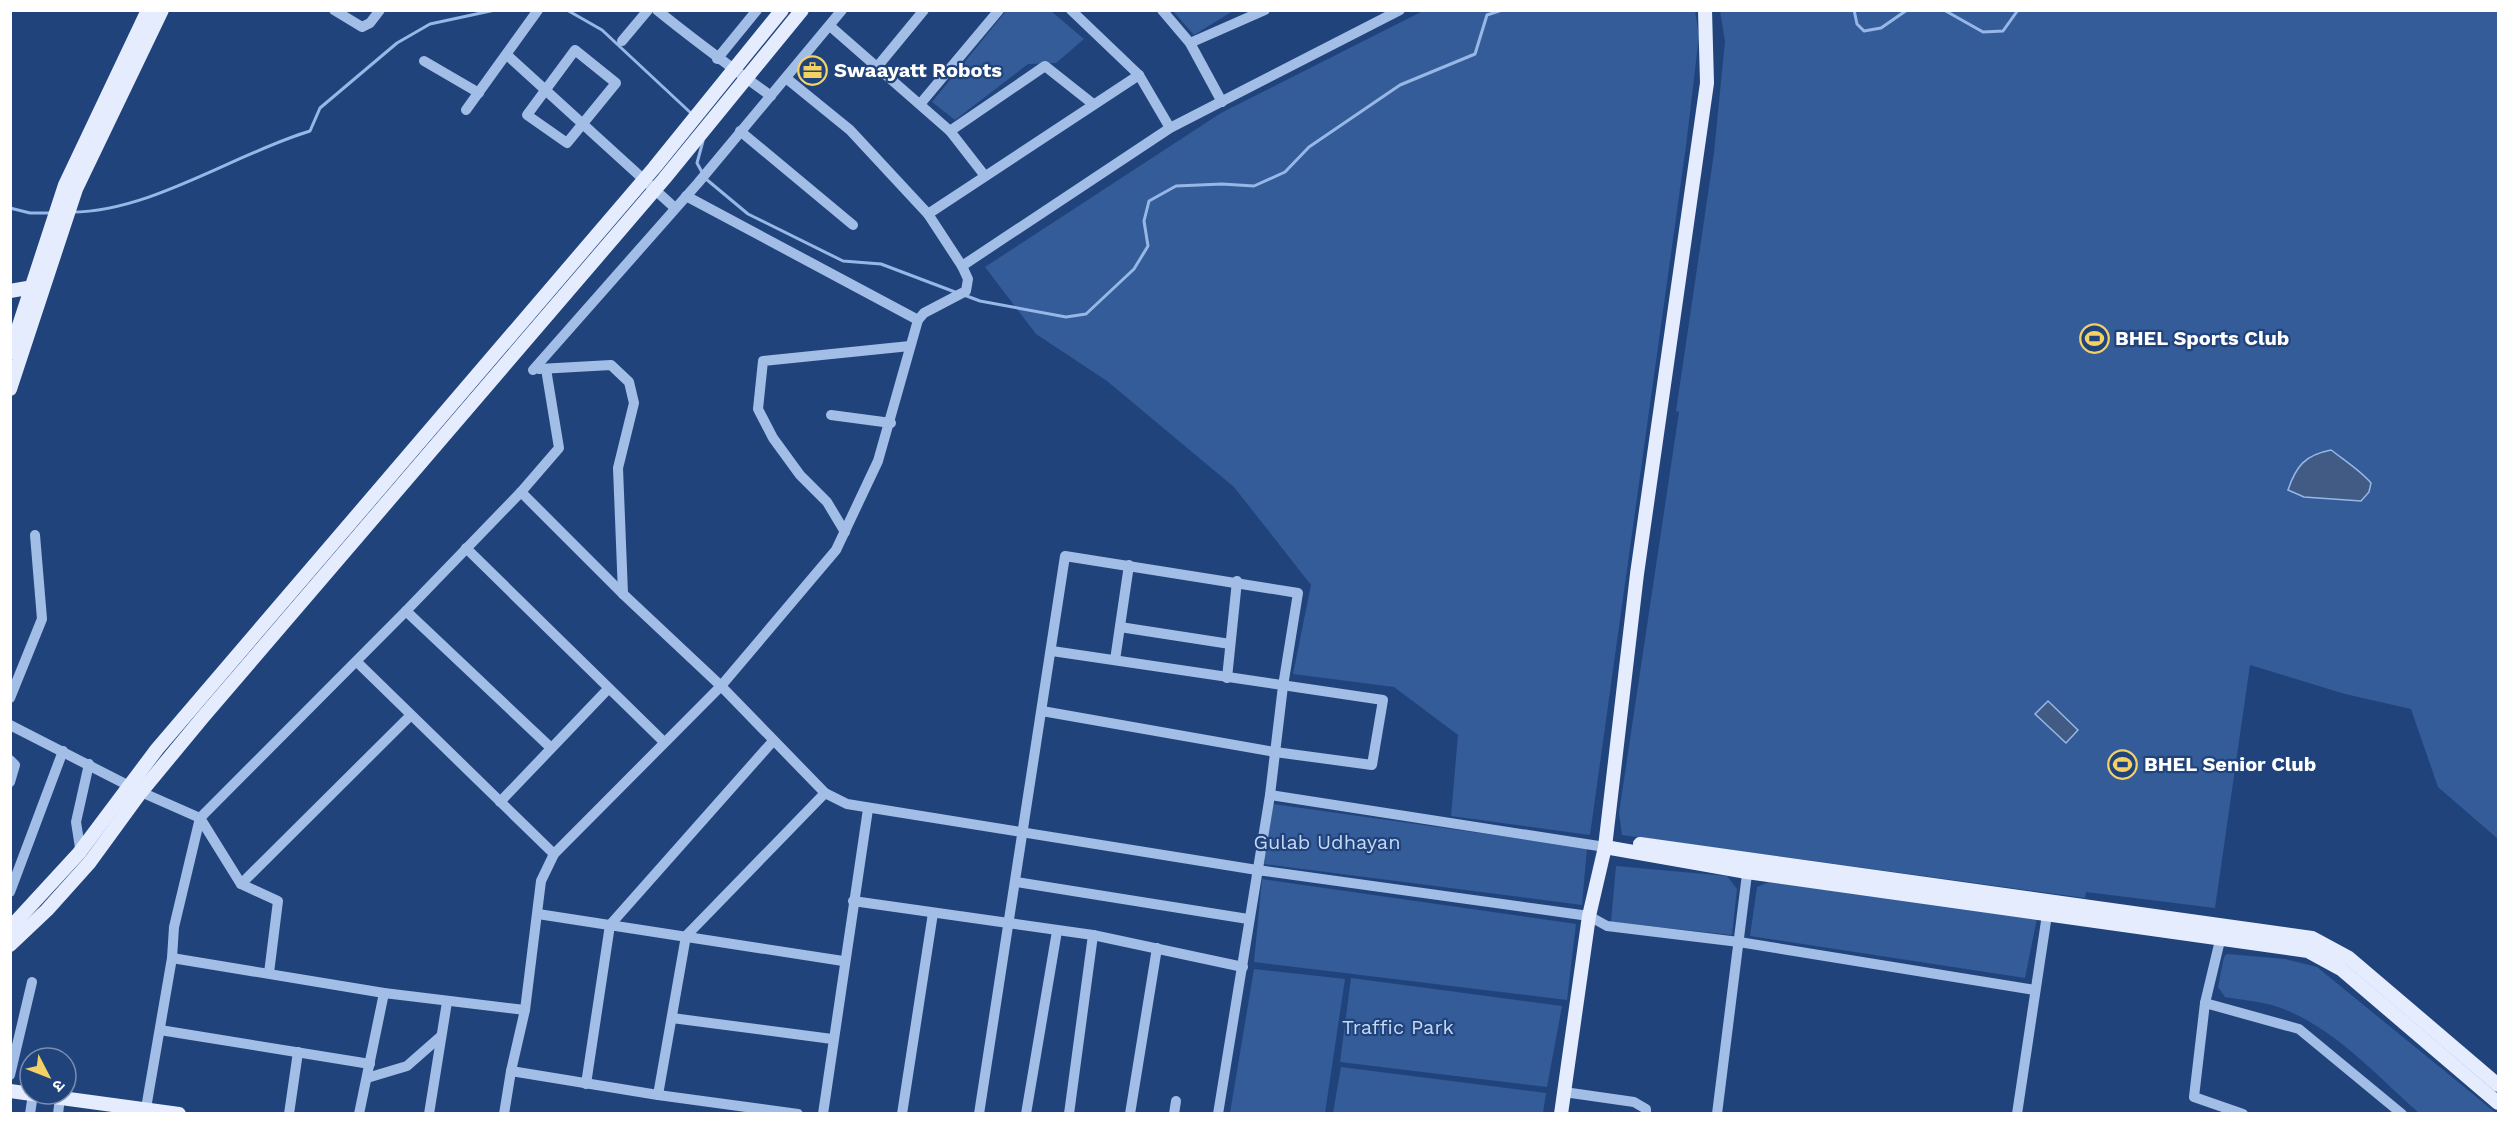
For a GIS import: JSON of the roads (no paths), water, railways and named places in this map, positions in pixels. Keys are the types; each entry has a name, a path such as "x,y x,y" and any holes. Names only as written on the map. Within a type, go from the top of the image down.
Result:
{"main road":[{"path":"10,353 38,286 71,187 148,10"},
{"path":"71,187 162,10"},
{"path":"296,599 654,191 802,10"},
{"path":"1562,1113 1589,916 1605,843 1639,562 1707,83 1705,10"},
{"path":"10,945 47,910 135,789 296,599 736,69 775,13"},
{"path":"10,291 38,286"},
{"path":"10,388 20,326"},
{"path":"1605,843 1748,866 2222,932 2312,938 2349,958 2499,1085"},
{"path":"11,926 84,857"},
{"path":"2222,932 2308,951 2341,969 2499,1103"},
{"path":"78,1102 104,1109 179,1113"}],"street":[{"path":"334,10 362,27 370,23 380,10"},
{"path":"622,41 648,10"},
{"path":"657,10 717,59 736,69 771,96"},
{"path":"717,59 757,10"},
{"path":"623,594 618,468 633,403 629,382 611,365 533,370 698,183 842,10"},
{"path":"877,67 924,10"},
{"path":"921,103 999,10"},
{"path":"1071,10 1139,75 1170,128"},
{"path":"1162,10 1190,43 1222,102"},
{"path":"1373,10 1377,23"},
{"path":"962,266 1170,128 1400,10"},
{"path":"1190,43 1261,11"},
{"path":"466,110 536,13"},
{"path":"830,26 921,103 950,131 985,176"},
{"path":"575,50 616,83 567,143 527,115 545,89 575,50"},
{"path":"507,55 675,208"},
{"path":"424,61 479,93"},
{"path":"950,131 1045,66 1093,104"},
{"path":"928,214 1139,75"},
{"path":"504,1113 525,1010 541,880 554,854 721,686 836,550 878,461 891,423 910,346 921,316 966,291 968,279 962,266 928,214 850,130 786,78"},
{"path":"740,131 853,225"},
{"path":"686,196 921,316"},
{"path":"845,532 827,502 800,475 773,438 758,408 763,362 910,346"},
{"path":"146,1111 172,958 174,927 200,818 357,662 521,492 559,448 546,369"},
{"path":"831,415 891,423"},
{"path":"521,492 623,594 721,686 825,793 847,804 1257,870 1589,916 1607,926 1739,942 2035,990"},
{"path":"10,698 42,619 35,535"},
{"path":"466,548 664,742"},
{"path":"980,1113 1065,556 1237,581 1298,593 1283,686 1270,795 1218,1113"},
{"path":"1115,660 1129,565"},
{"path":"1227,678 1237,581"},
{"path":"406,611 550,747"},
{"path":"1120,627 1230,644"},
{"path":"1042,711 1275,752 1372,765 1383,700 1052,651"},
{"path":"357,662 554,854"},
{"path":"10,669 16,682"},
{"path":"500,802 550,747 608,689"},
{"path":"241,884 410,716"},
{"path":"10,725 135,789 200,818 241,884 278,901 269,973"},
{"path":"586,1084 610,925 773,741"},
{"path":"10,892 63,751"},
{"path":"10,760 15,765 10,782"},
{"path":"84,857 76,822 89,764"},
{"path":"658,1095 686,936 825,793"},
{"path":"1270,795 1605,843"},
{"path":"823,1113 843,961 868,809"},
{"path":"1717,1113 1748,866"},
{"path":"1016,882 1248,919"},
{"path":"853,901 1093,935 1243,966"},
{"path":"2017,1113 2048,908"},
{"path":"902,1113 933,913"},
{"path":"538,914 843,961"},
{"path":"1026,1113 1057,931"},
{"path":"2222,932 2205,1003 2194,1097 2242,1113"},
{"path":"1069,1113 1093,935"},
{"path":"1130,1113 1157,948"},
{"path":"172,958 384,993 525,1010"},
{"path":"10,1075 32,982"},
{"path":"359,1113 384,993"},
{"path":"429,1113 447,1002"},
{"path":"2205,1003 2299,1029 2402,1113"},
{"path":"672,1018 832,1039"},
{"path":"160,1030 369,1064"},
{"path":"367,1078 407,1066 440,1037"},
{"path":"288,1113 298,1052"},
{"path":"511,1071 658,1095 798,1113"},
{"path":"1564,1092 1634,1102 1646,1109 1646,1113"},
{"path":"1174,1113 1176,1101"}],"waterway":[{"path":"72,212 131,203 310,131 320,108 397,43 430,24 495,10"},
{"path":"567,10 602,30 693,115"},
{"path":"964,295 980,301 1066,317 1086,314 1134,269 1148,246 1144,221 1149,201 1176,186 1222,184 1254,186 1285,172 1309,147 1400,85 1475,54 1487,15 1502,10"},
{"path":"1854,10 1857,24 1864,31 1881,28 1907,10"},
{"path":"1944,10 1983,32 2003,31 2018,10"},
{"path":"703,141 697,163 703,174"},
{"path":"706,179 748,214 843,261 881,264 955,292"},
{"path":"10,208 30,213 50,213"}],"place":[{"name":"Swaayatt Robots","path":"813,70"},
{"name":"BHEL Sports Club","path":"2094,338"},
{"name":"BHEL Senior Club","path":"2123,764"}],"park label":[{"name":"Gulab Udhayan","path":"1327,842"},
{"name":"Traffic Park","path":"1398,1027"}]}
